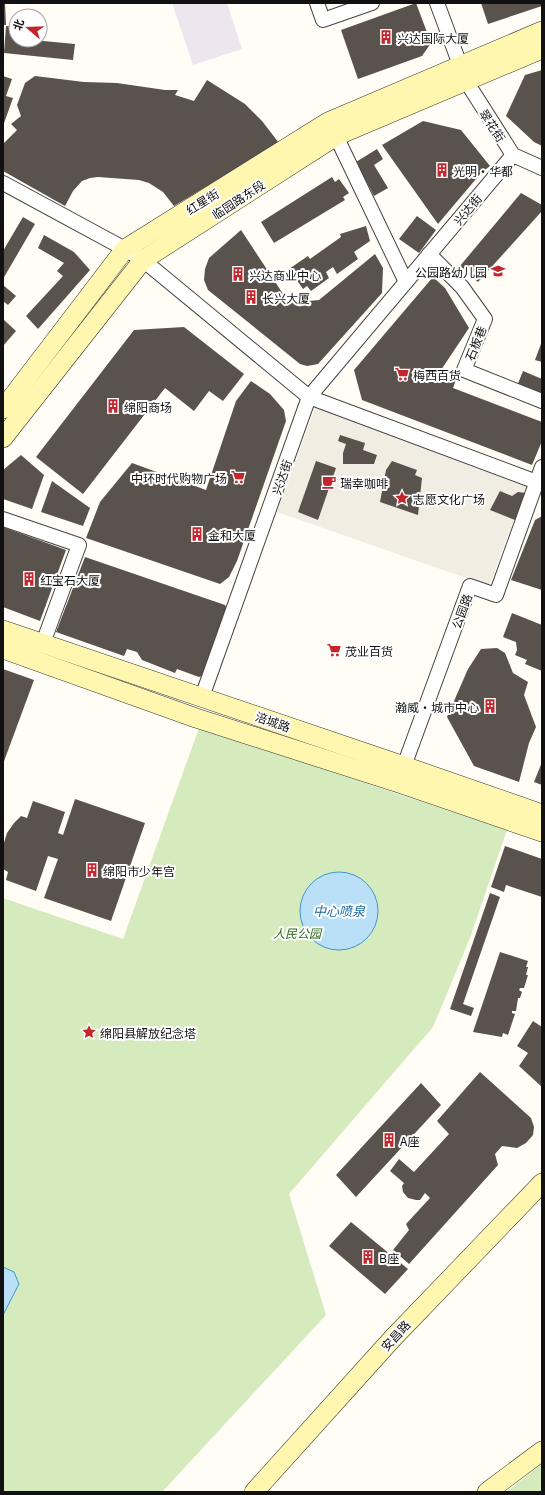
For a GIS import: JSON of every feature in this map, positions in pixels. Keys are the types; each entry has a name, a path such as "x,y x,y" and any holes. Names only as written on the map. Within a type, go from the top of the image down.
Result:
{"main road":[{"name":"临园路东段","path":"3,438 143,260 336,136 462,74 542,31"},
{"name":"临园路东段","path":"462,74 542,48"},
{"name":"红星街","path":"3,409 125,249 328,122 462,74"},
{"name":"涪城路","path":"3,630 542,814"},
{"name":"涪城路","path":"3,649 196,718 393,781 542,832"},
{"name":"安昌路","path":"254,1492 392,1339 542,1183"},
{"name":"安昌路","path":"269,1492 400,1346 542,1201"},
{"path":"487,1492 542,1451"}],"street":[{"path":"317,3 323,20 372,3"},
{"name":"翠花街","path":"436,3 462,74 513,155"},
{"path":"336,136 406,282"},
{"path":"513,155 542,168"},
{"name":"兴达街","path":"202,697 309,397 513,155"},
{"path":"3,183 143,260 309,397 539,482"},
{"name":"石板巷","path":"429,254 462,287 485,319 464,370 542,401"},
{"name":"公园路","path":"404,766 470,586 496,595 539,482 542,467"},
{"path":"3,519 79,545 43,643"}],"shaded area":[{"path":"172,3 227,3 242,49 193,65"},
{"name":"志愿文化广场","path":"316,406 527,485 489,586 277,512"}],"green space":[{"name":"人民公园","path":"199,728 507,830 470,938 433,1027 289,1194 326,1315 162,1492 3,1492 3,898 123,939"},
{"path":"542,1464 542,1492 506,1492"}],"water":[{"name":"中心喷泉","path":"339,872 354,875 361,879 371,889 375,896 378,911 375,926 371,933 361,943 354,947 339,950 324,947 317,943 307,933 303,926 300,911 303,896 307,889 317,879 324,875"},
{"path":"3,1267 14,1272 19,1284 3,1315"}],"building":[{"path":"3,3 5,3 6,25 3,25"},
{"name":"兴达国际大厦","path":"416,3 431,43 422,56 358,79 341,30"},
{"path":"481,3 542,3 542,6 488,24"},
{"path":"6,26 8,26 8,48 48,48 48,41 75,44 73,60 4,53"},
{"path":"542,70 542,146 534,142 506,116 525,75"},
{"path":"3,76 12,79 6,96 13,98 3,126"},
{"path":"35,76 84,82 117,83 165,90 178,90 175,95 194,101 207,80 245,104 262,121 279,143 174,206 163,192 149,183 139,180 98,177 82,181 73,191 65,206 3,171 3,144 17,130 11,124 21,116 17,105 25,83"},
{"name":"光明·华都","path":"423,121 461,130 490,166 481,173 438,224 382,145"},
{"path":"377,149 383,159 374,165 388,188 374,196 356,162"},
{"path":"332,177 335,182 339,179 349,193 343,197 345,200 274,243 261,222"},
{"path":"521,193 542,205 542,211 478,282 460,266"},
{"path":"417,216 436,230 419,253 399,239"},
{"path":"23,217 35,224 3,279 3,251"},
{"path":"366,226 370,241 354,252 358,259 337,274 333,267 326,272 329,278 311,291 307,286 303,289 289,269 308,256 310,259 341,237 340,234"},
{"name":"长兴大厦","path":"241,230 289,303 319,300 375,254 383,268 382,293 318,364 307,366 300,364 208,290 204,280 205,269 209,258"},
{"path":"44,235 74,252 90,270 38,329 26,316 63,276 57,271 64,263 38,248"},
{"name":"梅西百货","path":"433,277 445,288 469,328 441,370 457,377 453,388 542,422 542,441 532,465 362,400 354,370"},
{"path":"3,285 16,296 8,305 3,301"},
{"path":"3,319 16,331 3,346"},
{"name":"绵阳商场","path":"184,327 244,374 223,401 209,391 194,411 165,388 83,494 36,457 134,330"},
{"path":"542,341 542,362 535,360"},
{"path":"523,371 542,379 542,396 517,386"},
{"name":"中环时代购物广场","path":"251,381 270,394 284,410 286,421 237,561 229,577 220,584 86,538 100,502 132,463 206,490 236,401"},
{"path":"340,435 365,443 363,450 377,455 374,464 343,464 343,453 346,444 338,441"},
{"path":"21,455 44,475 32,509 3,499 3,470"},
{"path":"316,461 336,468 318,520 298,512"},
{"path":"392,461 417,470 415,475 422,478 418,515 380,502 386,470"},
{"path":"52,481 90,508 83,526 41,512"},
{"path":"500,491 512,496 518,492 526,493 515,520 490,510"},
{"path":"542,516 542,590 511,580 535,520"},
{"name":"红宝石大厦","path":"3,527 66,550 40,621 3,607"},
{"path":"85,557 225,605 227,609 205,675 199,677 177,669 175,673 142,660 137,652 127,649 124,656 56,632"},
{"path":"512,613 542,625 542,671 525,664 527,660 515,655 517,650 516,642 503,637"},
{"name":"瀚威·城市中心","path":"497,648 505,653 513,673 528,682 524,695 536,727 529,743 519,782 474,766 447,717 468,669 481,649"},
{"path":"3,669 34,680 3,764"},
{"path":"542,762 542,785 534,782"},
{"name":"绵阳市少年宫","path":"75,799 145,823 111,921 44,898 58,859 48,856 36,891 6,880 8,872 3,869 3,846 7,833 14,823 21,816 27,818 33,801 65,812 58,833 63,835"},
{"path":"505,846 542,859 542,897 506,885 504,892 491,887"},
{"path":"490,893 500,897 463,1004 474,1008 471,1016 450,1009"},
{"path":"500,952 528,961 526,975 528,975 524,988 520,988 519,990 522,992 520,998 518,998 516,1011 512,1011 512,1013 515,1014 508,1035 503,1033 502,1037 473,1032"},
{"path":"533,1021 542,1027 542,1087 519,1066 528,1053 517,1046"},
{"path":"480,1072 531,1118 534,1127 533,1135 526,1143 517,1148 502,1146 495,1154 498,1165 409,1264 393,1250 409,1230 406,1224 430,1198 425,1193 420,1200 408,1198 403,1192 402,1186 404,1183 390,1171 399,1159 414,1172 449,1134 437,1121"},
{"name":"A座","path":"421,1083 441,1105 356,1197 336,1175"},
{"name":"B座","path":"351,1222 408,1269 385,1294 329,1246"}],"place":[{"name":"兴达国际大厦","path":"386,37"},
{"name":"光明·华都","path":"442,170"},
{"name":"公园路幼儿园","path":"498,271"},
{"name":"兴达商业中心","path":"238,274"},
{"name":"长兴大厦","path":"251,297"},
{"name":"梅西百货","path":"402,374"},
{"name":"绵阳商场","path":"113,406"},
{"name":"中环时代购物广场","path":"238,477"},
{"name":"瑞幸咖啡","path":"329,482"},
{"name":"志愿文化广场","path":"402,498"},
{"name":"金和大厦","path":"197,534"},
{"name":"红宝石大厦","path":"29,579"},
{"name":"茂业百货","path":"334,650"},
{"name":"瀚威·城市中心","path":"490,706"},
{"name":"绵阳市少年宫","path":"92,870"},
{"name":"绵阳县解放纪念塔","path":"89,1032"},
{"name":"A座","path":"389,1140"},
{"name":"B座","path":"368,1257"}]}
